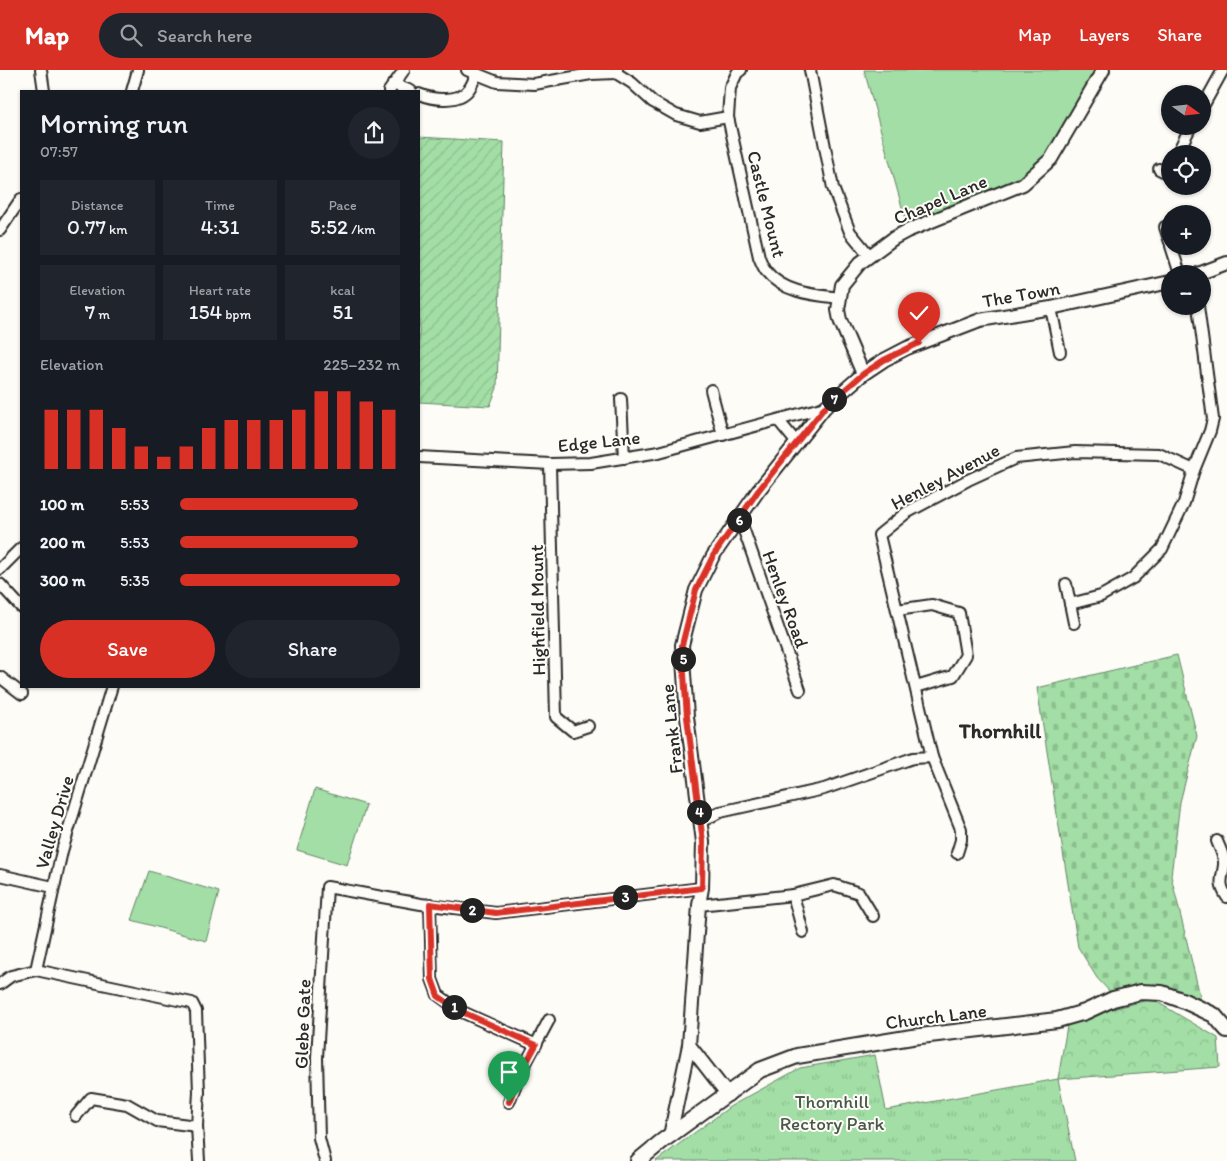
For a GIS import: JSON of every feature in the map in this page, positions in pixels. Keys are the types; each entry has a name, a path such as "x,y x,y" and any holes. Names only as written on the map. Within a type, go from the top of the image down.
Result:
{"main road":[{"name":"Church Lane","path":"638,1161 760,1070 797,1056 912,1037 1057,1020 1085,1012 1113,998 1141,992 1162,993 1184,1001 1220,1017 1227,1030"}],"street":[{"path":"41,70 44,90"},
{"path":"132,90 138,70"},
{"path":"404,70 391,88 404,90"},
{"name":"Castle Mount","path":"741,70 736,73 730,88 728,117 759,257 766,271 785,286 810,294 840,298"},
{"name":"Chapel Lane","path":"863,374 840,320 838,310 842,285 869,255 894,238 1023,184 1028,180 1051,159 1103,70"},
{"path":"1211,92 1223,70"},
{"path":"808,71 833,188 850,232 869,255"},
{"path":"420,94 442,100 452,98 468,91 472,72 498,82 534,84 591,74 616,72 632,83 653,102 676,115 700,122 728,117"},
{"path":"0,230 20,200"},
{"path":"1211,269 1227,263"},
{"name":"The Town","path":"884,360 907,348 980,320 1051,308 1161,284"},
{"path":"1051,308 1060,352"},
{"path":"1070,604 1101,596 1133,578 1162,549 1184,503 1213,419 1199,315"},
{"name":"Frank Lane","path":"665,1139 690,1045 699,905 702,888 703,842 687,717 682,645 696,590 713,556 758,491 796,442 825,407 863,374 884,360"},
{"path":"711,390 723,435"},
{"path":"621,399 624,458"},
{"name":"Edge Lane","path":"420,457 550,464 591,463 659,452 825,407"},
{"path":"778,420 796,442"},
{"name":"Henley Avenue","path":"957,853 961,840 961,829 932,757 879,534 906,512 1016,458 1075,452 1159,454 1194,470"},
{"name":"Highfield Mount","path":"550,464 556,717 574,731 588,726"},
{"name":"Henley Road","path":"740,519 800,690"},
{"path":"0,569 20,549"},
{"path":"0,584 20,606"},
{"path":"1066,584 1074,623"},
{"path":"897,610 932,605 959,613 966,655 953,676 916,687"},
{"path":"0,677 22,694"},
{"name":"Valley Drive","path":"36,970 62,851 111,688"},
{"path":"700,822 720,812 824,789 913,758 932,757"},
{"path":"1217,841 1223,855 1224,864 1220,883 1227,897"},
{"path":"0,875 53,887"},
{"path":"699,905 794,895 834,884 859,893 872,916"},
{"name":"Glebe Gate","path":"325,1161 319,1138 317,1058 327,887 430,904"},
{"path":"536,1045 460,1011 438,996 432,979 430,904 496,913 702,888"},
{"path":"794,895 803,932"},
{"path":"0,984 11,976 36,970 192,1004 196,1011 199,1161"},
{"path":"509,1102 519,1076 549,1020"},
{"path":"690,1045 728,1095"},
{"path":"76,1116 91,1098 126,1104 157,1121 197,1126"}],"green space":[{"path":"864,70 1103,70 1038,171 907,231"},
{"path":"420,137 504,142 497,388 490,406 420,402"},
{"path":"1177,655 1197,736 1180,802 1171,876 1202,1004 1111,993 1097,978 1078,947 1037,688"},
{"path":"315,789 366,805 347,865 297,850"},
{"path":"149,871 219,892 206,941 132,920"},
{"path":"1152,999 1218,1038 1220,1067 1058,1079 1068,1020"},
{"name":"Thornhill Rectory Park","path":"875,1055 886,1110 1058,1079 1075,1161 656,1161 731,1106 800,1068"}],"district":[{"name":"Thornhill","path":"1000,731"}],"route":[{"path":"509,1102 519,1076 536,1045 460,1011 438,996 432,979 430,904 496,913 702,888 703,842 687,717 682,645 696,590 713,556 758,491 825,407 863,374 884,360 919,343"}]}
